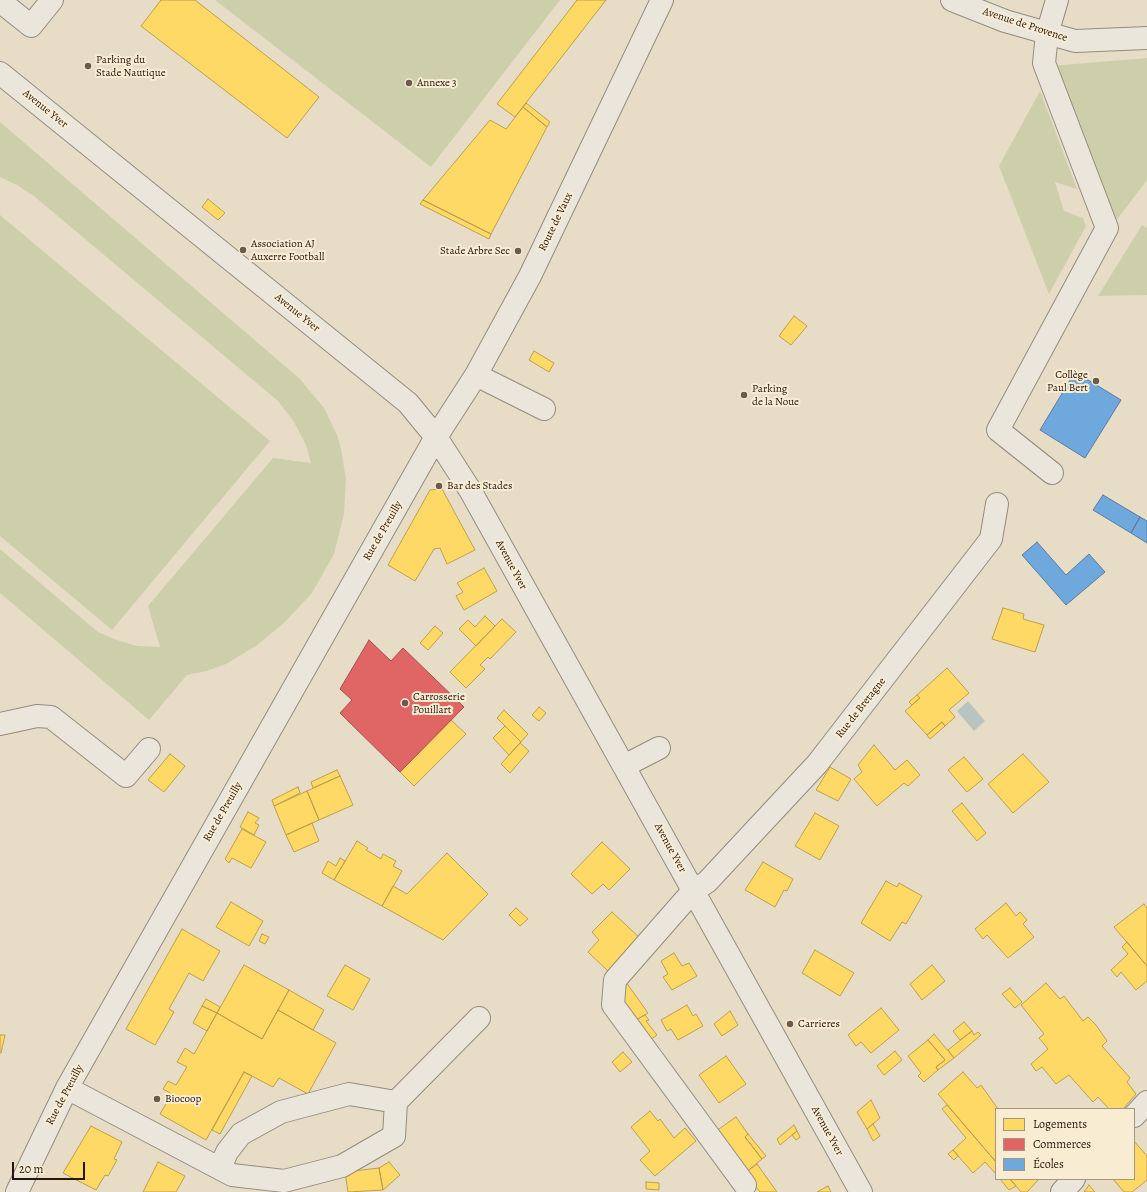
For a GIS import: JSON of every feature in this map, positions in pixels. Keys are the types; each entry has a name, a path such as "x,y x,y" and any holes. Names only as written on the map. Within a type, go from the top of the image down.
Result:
{"street":[{"path":"0,1 31,26 52,0"},
{"name":"Route de Vaux","path":"436,437 476,375 530,276 662,0"},
{"name":"Avenue de Provence","path":"952,0 1005,21 1075,41 1147,38"},
{"path":"1052,473 998,430 1107,228 1044,63 1047,34 1058,0"},
{"name":"Avenue Yver","path":"0,73 408,403 436,437 470,490 860,1192"},
{"path":"476,375 544,409"},
{"name":"Rue de Preuilly","path":"17,1192 67,1088 436,437"},
{"name":"Rue de Bretagne","path":"746,1185 613,1005 616,980 693,891 707,882 817,764 991,539 998,504"},
{"path":"0,724 38,716 51,717 126,776 149,750"},
{"path":"624,766 658,748"},
{"path":"67,1088 232,1175 284,1181 342,1166 394,1136 396,1102 479,1018"},
{"path":"220,1168 227,1152 241,1134 281,1112 349,1094 396,1102"},
{"path":"1135,1115 1147,1102"},
{"path":"1062,1192 1073,1180"}],"green space":[{"name":"Annexe 3","path":"215,0 560,0 431,167"},
{"path":"1147,58 1147,180 1113,225 1050,66"},
{"path":"1040,91 1077,189 1055,182 1064,211 1083,218 1086,226 1049,294 999,166"},
{"path":"0,122 299,378 324,408 337,435 341,449 346,479 344,514 334,554 312,593 284,623 256,646 226,664 207,671 187,675 149,720 0,593 0,549 98,632 137,646 160,647 148,606 273,458 311,463 306,445 294,422 278,401 35,197 17,185 0,177"},
{"path":"0,215 270,441 112,630 0,536"},
{"path":"1142,225 1147,228 1147,295 1098,296"}],"shaded area":[{"path":"968,701 985,721 974,731 957,711"}],"building: Logements":[{"path":"161,0 195,0 319,97 287,138 141,26"},
{"path":"577,0 606,0 515,117 497,104"},
{"path":"526,103 550,122 547,127 523,107"},
{"path":"523,107 547,127 491,234 423,200 490,120 506,129"},
{"path":"208,199 225,213 218,220 202,207"},
{"path":"423,200 491,234 489,239 420,204"},
{"path":"794,316 807,326 791,345 779,336"},
{"path":"534,351 554,363 549,372 529,360"},
{"path":"442,489 475,550 447,564 440,548 434,549 415,581 388,565 430,490"},
{"path":"484,568 497,591 464,610 456,596 463,592 457,583"},
{"path":"1003,608 1024,614 1023,619 1044,625 1035,652 992,639"},
{"path":"485,616 495,626 476,646 459,629 468,620 475,627"},
{"path":"502,619 516,632 490,659 488,657 480,665 485,669 466,688 450,672"},
{"path":"435,626 443,633 428,650 420,643"},
{"path":"947,668 969,693 949,710 955,717 945,726 942,722 927,735 905,711 920,698 917,695"},
{"path":"917,695 920,698 912,705 909,702"},
{"path":"539,707 546,713 539,721 532,715"},
{"path":"504,710 528,734 521,742 497,718"},
{"path":"451,720 466,734 414,786 400,772"},
{"path":"942,722 945,726 930,739 927,735"},
{"path":"505,726 521,742 509,755 493,738"},
{"path":"520,743 529,751 510,773 501,764"},
{"path":"874,745 895,770 907,760 920,775 908,786 904,783 877,806 854,779 862,772 858,765"},
{"path":"170,754 185,766 164,792 148,780"},
{"path":"1023,754 1049,782 1013,813 988,784"},
{"path":"964,757 983,779 967,792 948,770"},
{"path":"830,767 851,779 838,801 816,790"},
{"path":"337,770 340,776 313,788 311,782"},
{"path":"340,776 353,805 319,820 307,791"},
{"path":"298,787 300,793 274,806 272,800"},
{"path":"307,791 319,820 286,835 274,806"},
{"path":"962,803 986,833 977,841 952,811"},
{"path":"248,812 259,818 255,823 259,825 254,835 240,827"},
{"path":"815,813 839,826 820,860 795,846"},
{"path":"312,823 319,841 294,852 286,835"},
{"path":"242,829 266,842 251,868 232,858 229,863 225,859"},
{"path":"357,841 368,848 366,850 381,859 383,854 396,861 393,866 402,871 382,906 334,880"},
{"path":"602,842 630,869 609,890 603,884 592,894 571,874"},
{"path":"447,853 488,894 443,940 382,906 393,886 407,894"},
{"path":"340,858 345,861 334,880 322,873 328,861 336,866"},
{"path":"763,862 793,879 787,891 784,890 775,907 745,890"},
{"path":"886,881 897,887 899,883 922,896 906,924 902,922 890,941 861,923"},
{"path":"231,902 263,921 249,946 216,927"},
{"path":"1006,903 1016,916 1020,912 1027,920 1023,924 1034,937 1008,958 987,935 983,939 975,929"},
{"path":"1144,904 1147,908 1147,966 1114,927"},
{"path":"516,908 528,919 520,926 509,915"},
{"path":"612,912 641,939 609,972 588,952 599,940 592,932"},
{"path":"182,929 220,951 203,981 189,973 169,1009 174,1012 155,1045 126,1029"},
{"path":"262,934 269,937 265,944 259,941"},
{"path":"1127,942 1147,966 1147,981 1136,990 1121,972 1117,977 1111,970 1128,954 1122,947"},
{"path":"815,950 854,973 840,996 802,973"},
{"path":"674,953 682,966 689,963 697,976 672,990 663,977 668,974 661,961"},
{"path":"244,965 289,990 262,1039 217,1013"},
{"path":"345,965 370,979 353,1010 327,996"},
{"path":"932,965 945,981 922,1000 910,984"},
{"path":"626,982 648,1013 636,1020 621,1000"},
{"path":"1046,983 1060,999 1064,996 1083,1021 1088,1017 1096,1025 1107,1041 1102,1046 1130,1078 1127,1082 1136,1094 1124,1108 1108,1108 1098,1097 1093,1102 1069,1075 1056,1084 1042,1067 1036,1071 1031,1064 1048,1049 1039,1038 1044,1034 1021,1005"},
{"path":"1010,988 1022,1002 1015,1008 1002,994"},
{"path":"289,990 324,1010 313,1030 278,1010"},
{"path":"206,999 220,1007 217,1013 202,1006"},
{"path":"687,1005 693,1016 696,1014 703,1026 678,1040 671,1029 667,1031 661,1020"},
{"path":"202,1006 217,1013 207,1031 193,1023"},
{"path":"881,1008 899,1030 871,1053 861,1042 856,1046 848,1035"},
{"path":"278,1010 336,1043 308,1094 279,1078 273,1087 244,1072 206,1140 160,1114 172,1094 163,1089 168,1081 176,1085 187,1067 177,1062 185,1048 194,1054 217,1013 262,1039"},
{"path":"730,1011 738,1025 722,1036 714,1024"},
{"path":"645,1015 649,1020 646,1021 657,1035 650,1040 636,1020"},
{"path":"964,1022 972,1031 960,1040 953,1031"},
{"path":"972,1031 974,1035 978,1032 981,1035 954,1058 948,1050"},
{"path":"934,1034 954,1058 938,1070 936,1067 945,1060 928,1040"},
{"path":"0,1035 5,1035 1,1053 0,1053"},
{"path":"928,1040 945,1060 936,1067 938,1070 924,1082 918,1076 921,1073 908,1056"},
{"path":"895,1051 902,1060 884,1075 877,1066"},
{"path":"623,1052 632,1062 620,1072 612,1062"},
{"path":"726,1056 746,1084 719,1103 699,1075"},
{"path":"244,1072 252,1076 220,1134 212,1130"},
{"path":"963,1072 977,1088 981,1085 997,1108 995,1108 995,1161 938,1094"},
{"path":"871,1100 880,1118 867,1129 857,1112"},
{"path":"947,1105 995,1161 995,1173 985,1162 973,1173 953,1150 966,1138 942,1109"},
{"path":"650,1111 658,1121 660,1119 674,1138 685,1128 696,1141 655,1176 640,1160 650,1151 631,1127"},
{"path":"736,1117 748,1134 745,1137 762,1159 745,1173 716,1131"},
{"path":"873,1124 880,1136 873,1141 867,1129"},
{"path":"794,1125 797,1131 780,1145 777,1139"},
{"path":"91,1126 122,1142 114,1159 117,1160 108,1176 105,1175 96,1190 63,1173"},
{"path":"797,1131 800,1137 796,1140 792,1135"},
{"path":"748,1134 766,1156 762,1159 745,1137"},
{"path":"1135,1142 1147,1156 1147,1180 1132,1192 1124,1192 1114,1180 1135,1180"},
{"path":"953,1150 958,1156 954,1160 948,1154"},
{"path":"158,1162 185,1176 176,1192 143,1192"},
{"path":"389,1162 400,1175 383,1190 379,1168"},
{"path":"757,1164 777,1192 760,1192 745,1173"},
{"path":"379,1168 383,1190 348,1192 345,1172"},
{"path":"1001,1180 1011,1180 1016,1186 1009,1190"},
{"path":"1011,1180 1038,1180 1027,1192 1021,1192"},
{"path":"646,1182 659,1183 659,1190 646,1189"},
{"path":"1089,1185 1095,1192 1084,1192"},
{"path":"828,1186 831,1192 817,1192"}],"building: Commerces":[{"name":"Carrosserie Pouillart","path":"369,640 391,661 403,648 464,707 400,772 340,713 352,700 340,689"}],"building: Écoles":[{"path":"1075,372 1121,400 1085,458 1040,430"},
{"path":"1103,495 1140,517 1131,533 1093,510"},
{"path":"1140,517 1147,521 1147,543 1131,533"},
{"path":"1037,542 1066,575 1089,554 1105,572 1066,605 1022,555"}],"place":[{"name":"Parking du Stade Nautique","path":"88,66"},
{"name":"Annexe 3","path":"409,83"},
{"name":"Association AJ Auxerre Football","path":"243,250"},
{"name":"Stade Arbre Sec","path":"518,251"},
{"name":"Collège Paul Bert","path":"1096,381"},
{"name":"Parking de la Noue","path":"744,395"},
{"name":"Bar des Stades","path":"439,486"},
{"name":"Carrosserie Pouillart","path":"405,703"},
{"name":"Carrieres","path":"790,1024"},
{"name":"Biocoop","path":"157,1099"}]}
